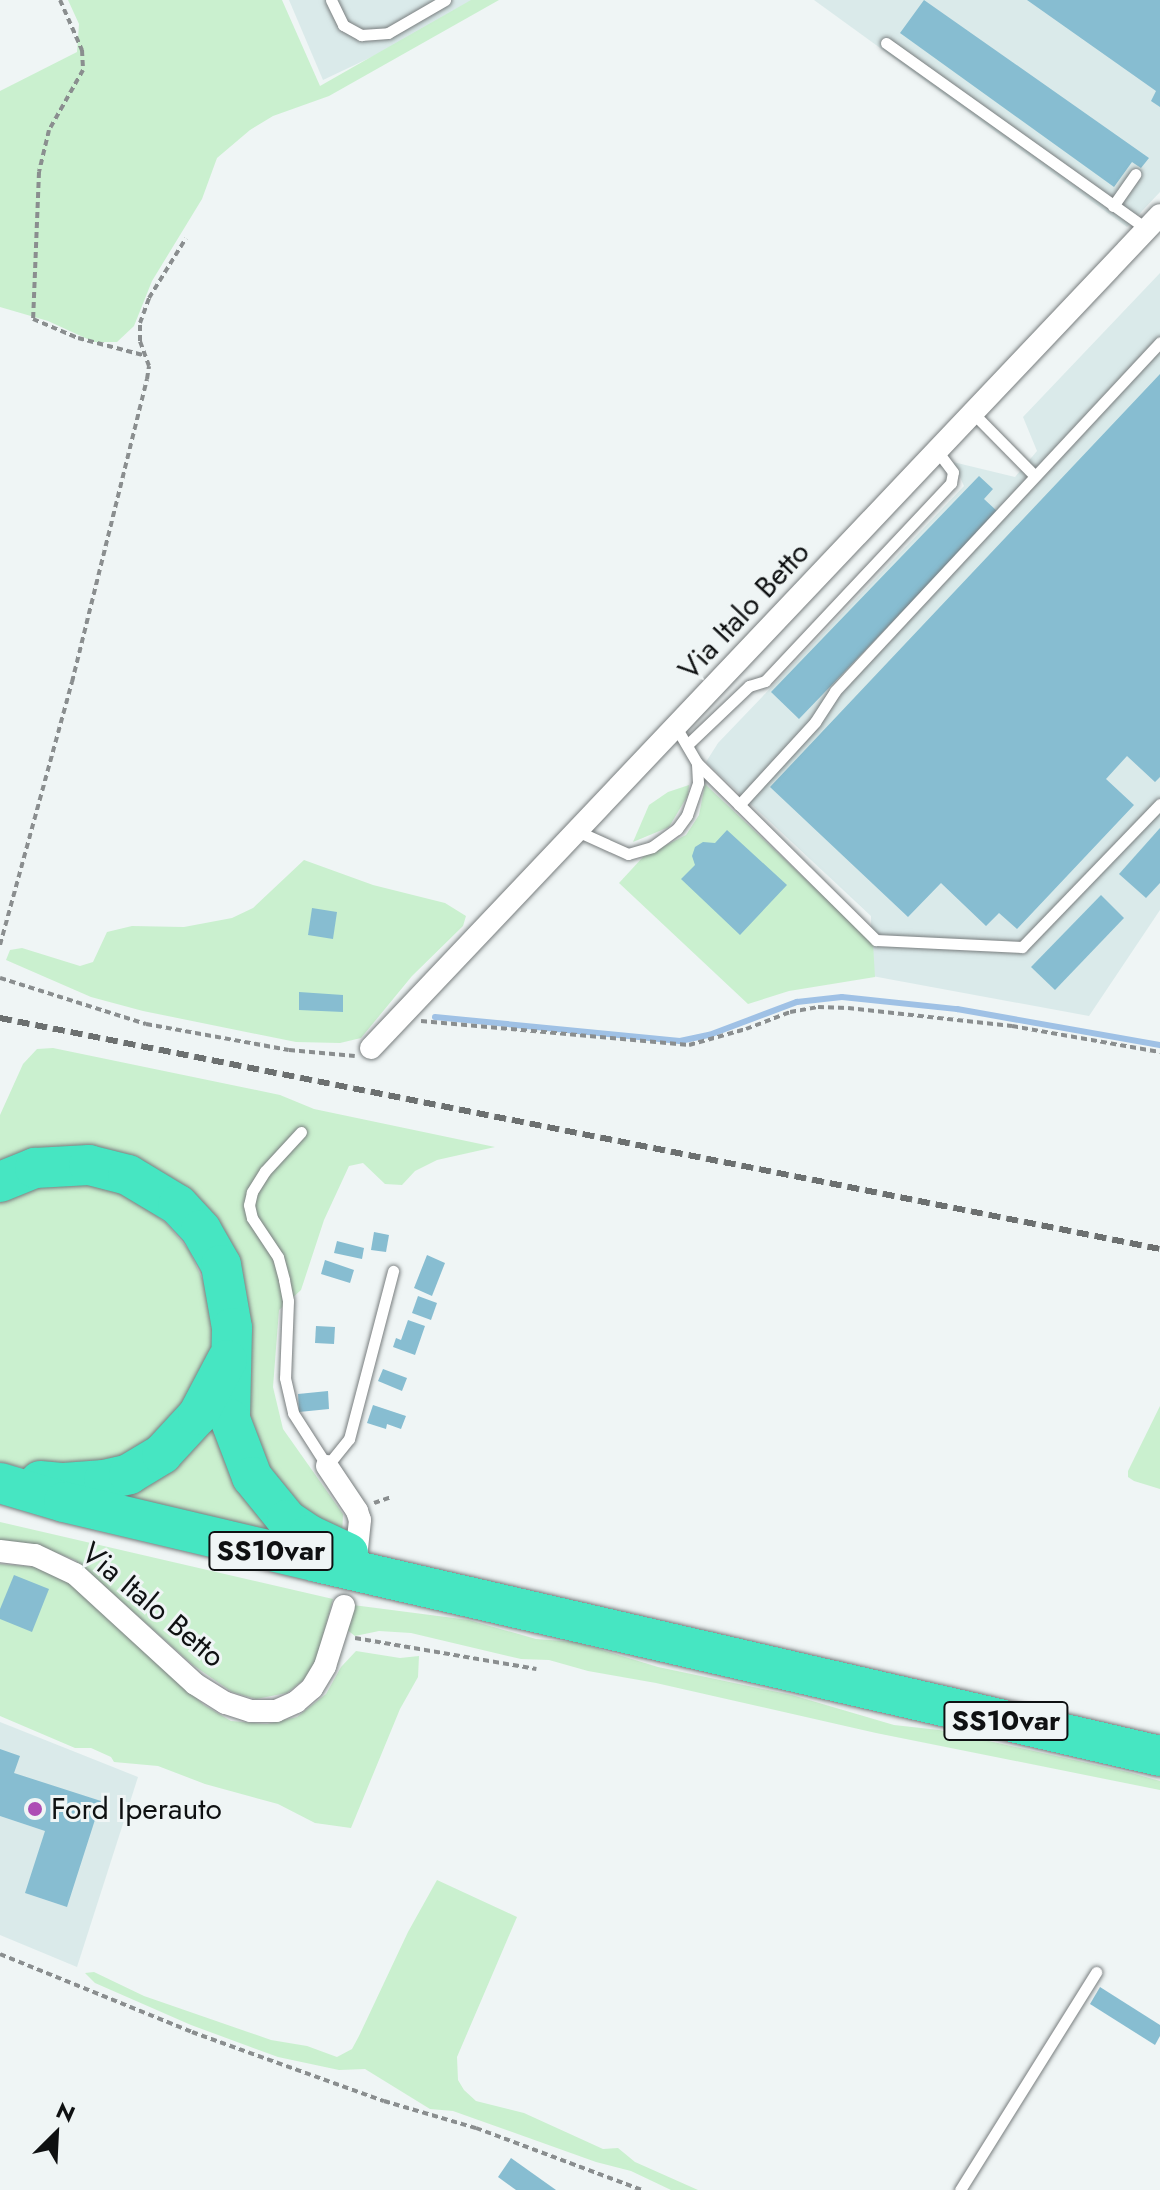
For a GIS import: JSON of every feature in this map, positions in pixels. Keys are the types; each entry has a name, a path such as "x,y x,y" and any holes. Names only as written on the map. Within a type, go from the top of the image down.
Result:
{"highway":[{"path":"0,1182 35,1168 89,1165 128,1175 178,1205 201,1230 221,1265 229,1295 230,1419 240,1452 265,1498 287,1520 309,1535 342,1551 402,1566 425,1586"},
{"path":"0,1469 36,1480 64,1483 129,1474 162,1454 182,1437 209,1398 230,1353"},
{"name":"SS10var","path":"0,1483 118,1515 1160,1756"},
{"path":"0,1506 85,1523 118,1515"}],"street":[{"name":"Via Italo Betto","path":"371,1048 577,831 681,736 937,451 1153,222"},
{"path":"327,1466 357,1511 360,1520 357,1549"},
{"name":"Via Italo Betto","path":"0,1551 35,1555 75,1574 195,1684 226,1703 251,1711 276,1711 296,1702 312,1688 325,1666 344,1606"}],"lane":[{"path":"331,0 343,25 361,35 388,33 445,0"},
{"path":"886,43 1113,206 1153,222"},
{"path":"1113,206 1135,174"},
{"path":"739,805 815,722 835,691 1160,342"},
{"path":"973,413 1035,476"},
{"path":"937,451 953,472 951,483 765,681 749,686 681,736 697,763 876,940 1022,947 1160,804"},
{"path":"577,831 628,854 652,847 677,829 687,815 698,783 697,763"},
{"path":"301,1132 265,1171 252,1192 249,1205 252,1218 278,1257 284,1280 288,1325 285,1378 293,1413 327,1466 352,1429 393,1271"},
{"path":"960,2190 1096,1972"}],"path":[{"path":"60,0 82,50 83,70 49,130 39,172 33,319 78,338 143,355"},
{"path":"0,945 72,682 147,379 148,361 143,355 140,323 149,298 186,238"},
{"path":"0,978 146,1024 289,1050 353,1057 371,1048"},
{"path":"404,1014 426,1024 689,1045 746,1029 790,1012 818,1007 848,1008 1012,1026 1160,1052"},
{"path":"337,1635 536,1669"},
{"path":"0,1954 192,2032 384,2101 476,2128 642,2190"}],"shaded area":[{"path":"289,0 473,0 422,33 323,80"},
{"path":"814,0 1160,0 1160,192 1127,227"},
{"path":"1160,273 1160,910 1089,1016 872,976 871,916 706,762 718,743 964,486 953,462 1015,477 1037,451 1023,417"},
{"path":"0,1722 138,1777 77,1967 0,1935"}],"green space":[{"path":"68,0 282,0 320,86 471,0 499,0 329,96 273,116 250,130 217,158 202,199 152,281 134,326 117,342 94,342 48,321 0,307 0,91 77,52 79,24"},
{"path":"705,784 873,943 875,977 789,991 748,1004 619,883 643,857 686,835 699,815"},
{"path":"689,785 688,795 669,827 633,842 649,805 668,792"},
{"path":"304,860 373,885 445,903 466,916 463,926 412,976 361,1038 340,1043 296,1042 143,1011 91,997 6,960 10,950 22,948 80,966 93,962 107,932 132,926 184,927 232,918 253,908"},
{"path":"53,1048 280,1095 314,1109 495,1147 437,1160 415,1171 402,1185 385,1184 363,1163 349,1166 324,1220 301,1290 279,1310 273,1387 283,1429 343,1514 342,1538 286,1507 254,1453 199,1203 0,1170 0,1115 23,1064 37,1049"},
{"path":"39,1181 105,1186 135,1200 166,1223 189,1250 206,1287 214,1342 193,1403 131,1462 52,1475 0,1462 0,1199"},
{"path":"1160,1406 1160,1489 1134,1481 1128,1477 1128,1471"},
{"path":"214,1424 273,1530 270,1534 110,1501"},
{"path":"0,1522 333,1599 317,1657 307,1677 287,1693 256,1699 232,1692 193,1665 75,1560 42,1547 0,1543"},
{"path":"0,1564 37,1567 62,1576 204,1705 231,1721 267,1724 297,1717 326,1694 341,1667 356,1651 400,1658 419,1656 418,1677 400,1709 351,1828 315,1823 278,1804 205,1784 158,1766 114,1762 111,1757 91,1748 75,1748 0,1716"},
{"path":"353,1605 469,1620 536,1639 576,1642 658,1667 792,1695 894,1725 939,1730 1128,1772 1160,1781 1160,1790 876,1733 549,1660 521,1659 411,1633 379,1631 355,1636 346,1629 351,1623"},
{"path":"437,1880 517,1917 457,2057 458,2080 464,2090 476,2101 524,2113 603,2149 618,2148 635,2162 698,2190 671,2190 631,2171 596,2162 453,2111 430,2109 365,2069 339,2070 278,2057 191,2025 95,1983 85,1973 94,1972 144,1996 271,2040 307,2046 337,2057 352,2049 408,1932"}],"building":[{"path":"924,0 1149,158 1141,168 1132,162 1114,187 900,33"},
{"path":"1027,0 1160,0 1160,107 1151,101 1156,91"},
{"path":"1160,374 1160,777 1155,782 1127,756 1106,779 1134,805 1017,929 999,913 986,926 941,883 908,917 770,787"},
{"path":"979,476 993,489 984,499 998,512 799,719 771,692"},
{"path":"1160,828 1160,883 1146,898 1119,874"},
{"path":"727,830 787,885 740,935 681,879 695,865 692,856 695,847 703,842 715,843"},
{"path":"1101,895 1124,918 1055,990 1031,967"},
{"path":"312,908 337,912 333,939 308,935"},
{"path":"299,992 343,995 343,1012 299,1010"},
{"path":"374,1232 389,1235 386,1252 371,1250"},
{"path":"337,1241 364,1248 362,1259 334,1253"},
{"path":"427,1255 445,1263 432,1296 414,1288"},
{"path":"325,1260 354,1270 350,1283 321,1274"},
{"path":"418,1296 437,1303 431,1320 412,1313"},
{"path":"408,1320 425,1326 415,1355 393,1347 396,1338 401,1340"},
{"path":"316,1326 335,1327 334,1344 315,1343"},
{"path":"383,1369 407,1378 402,1391 378,1381"},
{"path":"328,1391 329,1409 299,1412 298,1394"},
{"path":"373,1405 406,1416 401,1429 387,1424 386,1429 367,1423"},
{"path":"14,1575 49,1589 32,1632 0,1619 0,1609"},
{"path":"0,1749 20,1756 14,1773 101,1801 67,1907 25,1893 45,1831 0,1816"},
{"path":"1100,1987 1160,2025 1160,2036 1155,2045 1090,2004"},
{"path":"511,2158 556,2190 516,2190 498,2177"}],"waterway":[{"path":"435,1017 680,1041 709,1035 797,1002 842,997 957,1009 1160,1045"}],"railway":[{"path":"0,1018 1160,1249"}],"place":[{"name":"Ford Iperauto","path":"35,1809"}]}
